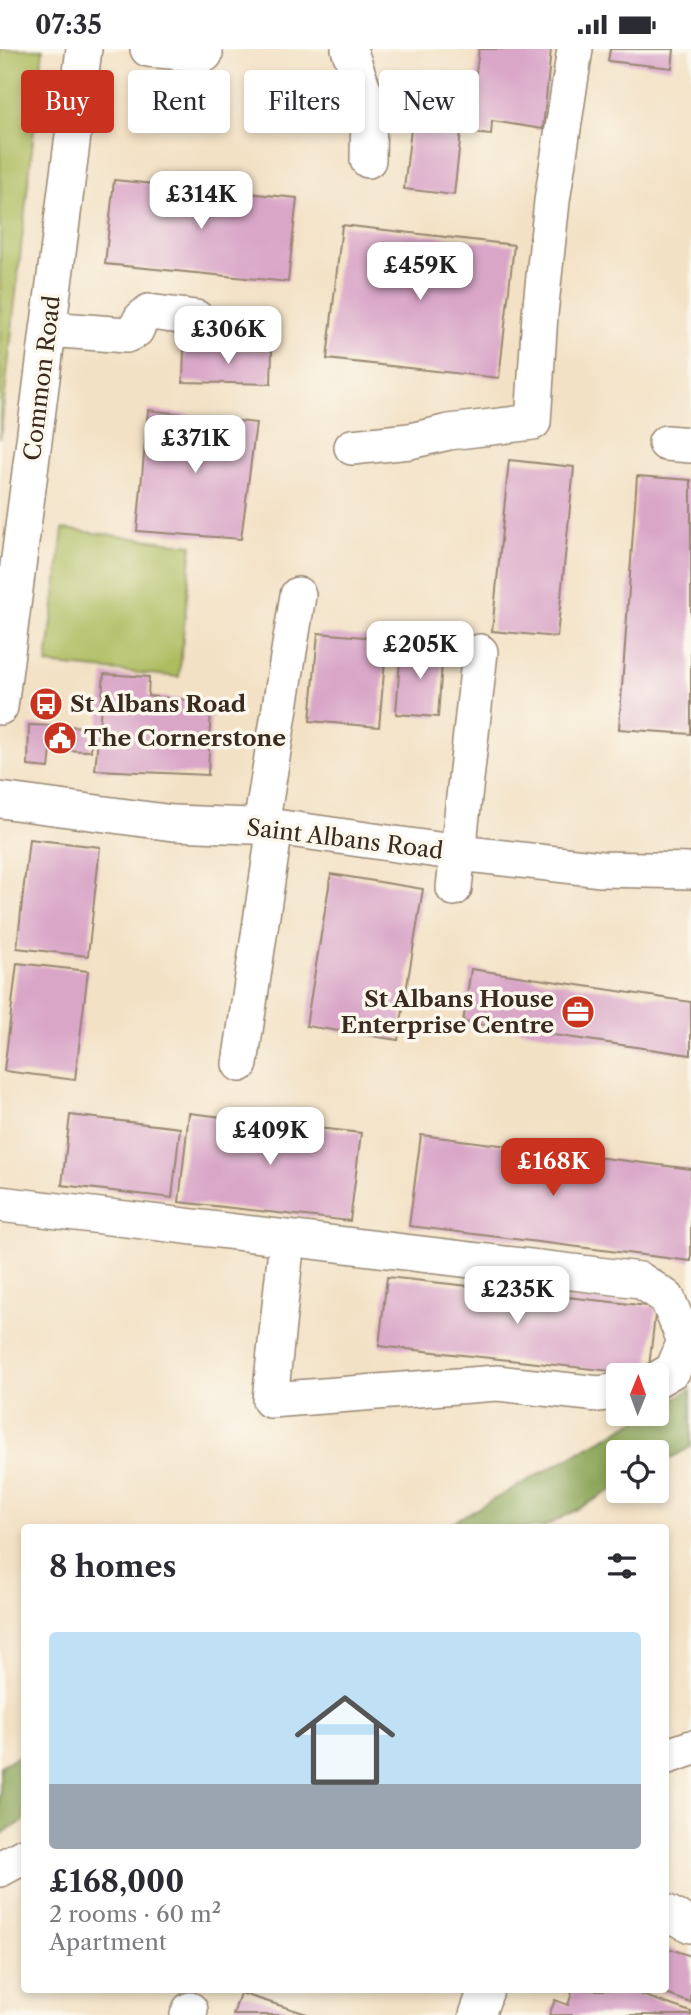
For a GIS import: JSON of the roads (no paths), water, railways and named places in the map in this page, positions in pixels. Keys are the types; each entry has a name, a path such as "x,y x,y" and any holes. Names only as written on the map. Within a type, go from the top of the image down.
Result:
{"street":[{"name":"Common Road","path":"0,707 83,49"},
{"path":"349,49 369,106 368,160"},
{"path":"352,447 533,422 548,238 575,49"},
{"path":"48,329 126,335 136,330 141,319 149,312 196,318"},
{"path":"240,1064 298,595"},
{"path":"454,888 480,652"},
{"name":"Saint Albans Road","path":"0,800 171,834 268,826 459,853 601,869 691,871"},
{"path":"0,1204 640,1280 667,1298 685,1341 673,1370 669,1372"},
{"path":"287,1239 270,1400 497,1383 606,1393"},
{"path":"669,1755 691,1748"},
{"path":"0,1869 21,1858"},
{"path":"669,1914 691,1925"},
{"path":"477,2015 485,1993"}],"place":[{"name":"St Albans Road","path":"46,704"},
{"name":"The Cornerstone","path":"60,738"},
{"name":"St Albans House Enterprise Centre","path":"578,1012"}]}
